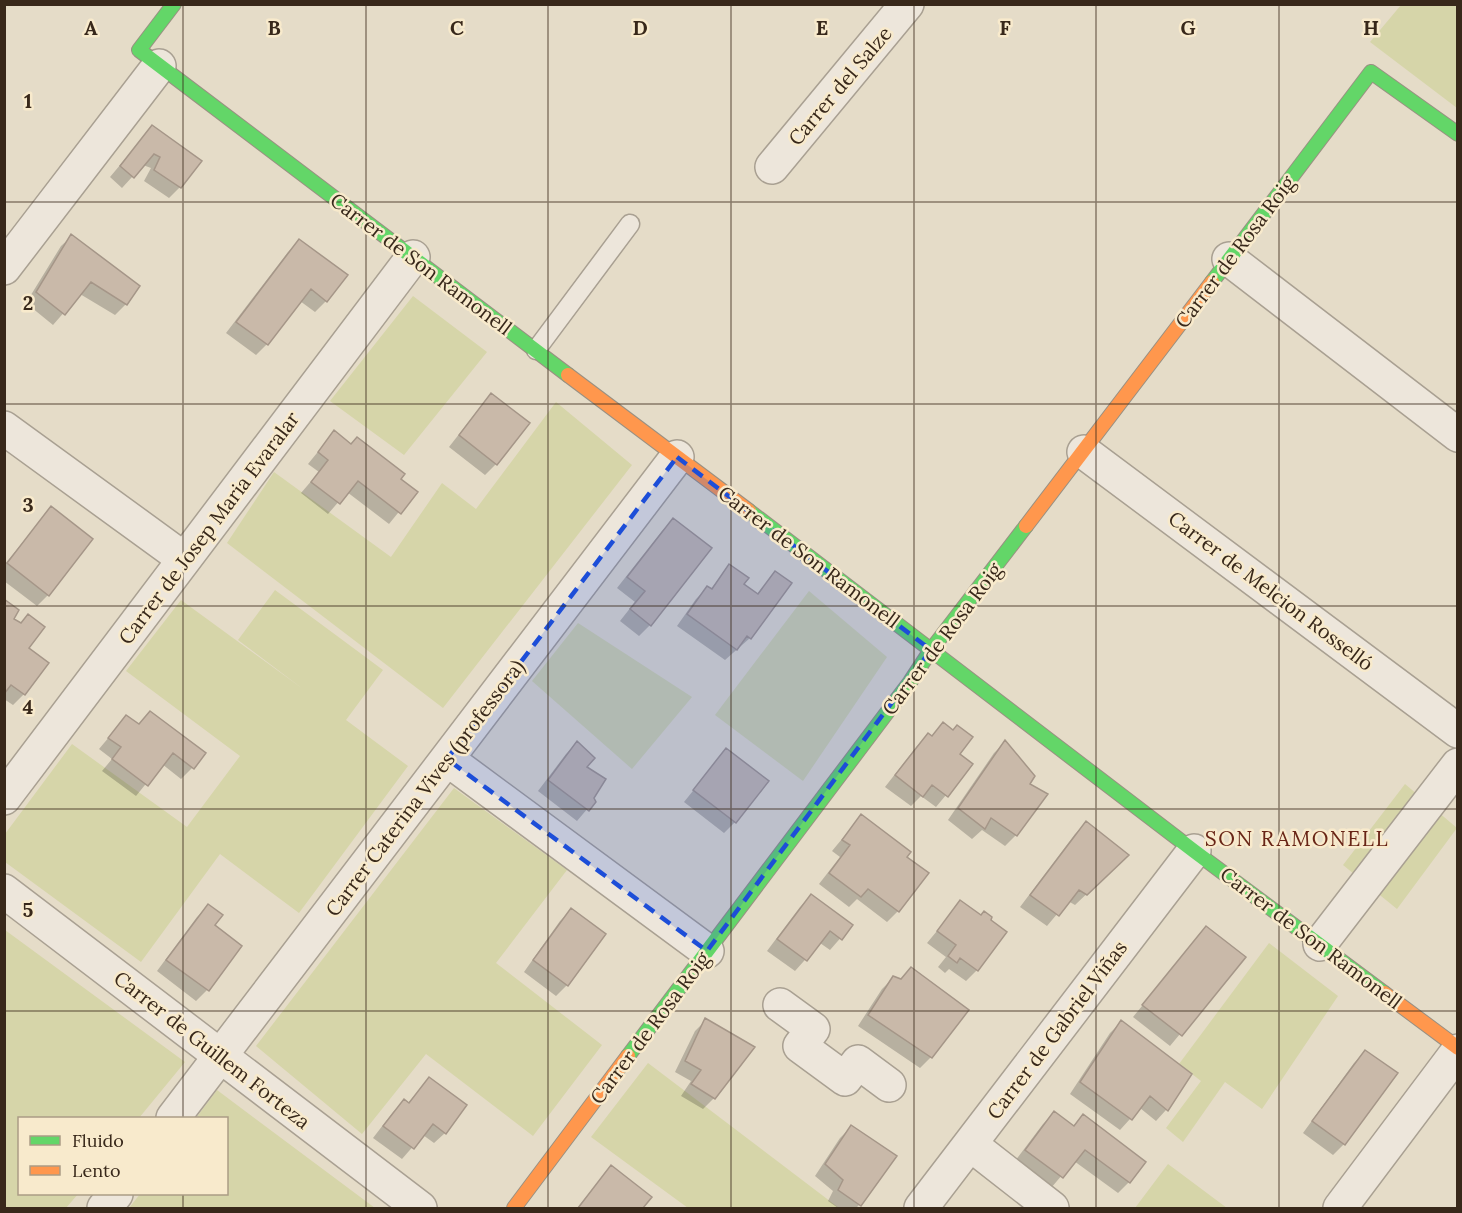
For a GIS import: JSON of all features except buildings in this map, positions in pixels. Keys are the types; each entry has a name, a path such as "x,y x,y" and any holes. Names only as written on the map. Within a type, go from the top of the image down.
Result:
{"street":[{"name":"Carrer de Son Ramonell","path":"174,4 139,50 1458,1050"},
{"name":"Carrer del Salze","path":"772,167 907,4"},
{"path":"4,268 159,66"},
{"name":"Carrer de Rosa Roig","path":"514,1209 910,682 931,650 1084,452 1371,72 1458,134"},
{"name":"Carrer de Josep Maria Evaralar","path":"4,798 413,257"},
{"path":"1229,259 1458,435"},
{"path":"4,428 184,559"},
{"name":"Carrer de Melcion Rosselló","path":"1084,452 1458,731"},
{"name":"Carrer Caterina Vives (professora)","path":"175,1117 677,457"},
{"path":"447,759 707,951"},
{"path":"1320,944 1458,765"},
{"name":"Carrer de Gabriel Viñas","path":"921,1209 1194,851"},
{"name":"Carrer de Guillem Forteza","path":"4,891 420,1209"},
{"path":"780,1005 813,1029 800,1046 845,1078 858,1062 889,1085"},
{"path":"1340,1209 1458,1050"},
{"path":"970,1144 1052,1209"},
{"path":"104,1209 115,1195"}],"lane":[{"path":"536,350 630,224"}],"highlighted area":[{"path":"677,457 931,650 707,951 447,759"}],"green space":[{"path":"1401,5 1457,5 1457,108 1370,42"},
{"path":"413,296 487,352 404,455 330,401"},
{"path":"556,402 632,465 443,708 227,543 274,472 391,557 442,483 476,509"},
{"path":"275,590 383,670 346,720 408,766 299,913 220,854 141,962 5,862 5,834 72,744 187,827 240,756 126,671 181,600 303,689 238,640"},
{"path":"809,591 887,657 803,781 715,715"},
{"path":"578,623 692,697 632,769 532,681"},
{"path":"1405,784 1457,828 1397,909 1343,865"},
{"path":"454,788 567,870 496,963 602,1045 533,1136 426,1054 362,1134 256,1046"},
{"path":"5,930 185,1062 140,1117 18,1117 18,1195 77,1195 66,1208 5,1208"},
{"path":"1269,943 1338,996 1262,1109 1225,1082 1183,1142 1166,1128 1201,1081 1179,1064"},
{"path":"648,1063 839,1208 688,1208 591,1137"},
{"path":"217,1090 375,1208 129,1208 139,1195 228,1195 228,1117 197,1117"},
{"path":"1168,1164 1227,1208 1135,1208"}],"traffic: fast":[{"path":"174,4 139,50 568,375"},
{"path":"1212,282 1371,72 1458,134"},
{"path":"749,511 1384,993"},
{"path":"628,1056 1026,526"}],"traffic: slow":[{"path":"1026,526 1212,282"},
{"path":"568,375 749,511"},
{"path":"1384,993 1458,1048"},
{"path":"514,1208 628,1056"}],"district":[{"name":"SON RAMONELL","path":"1297,839"}]}
